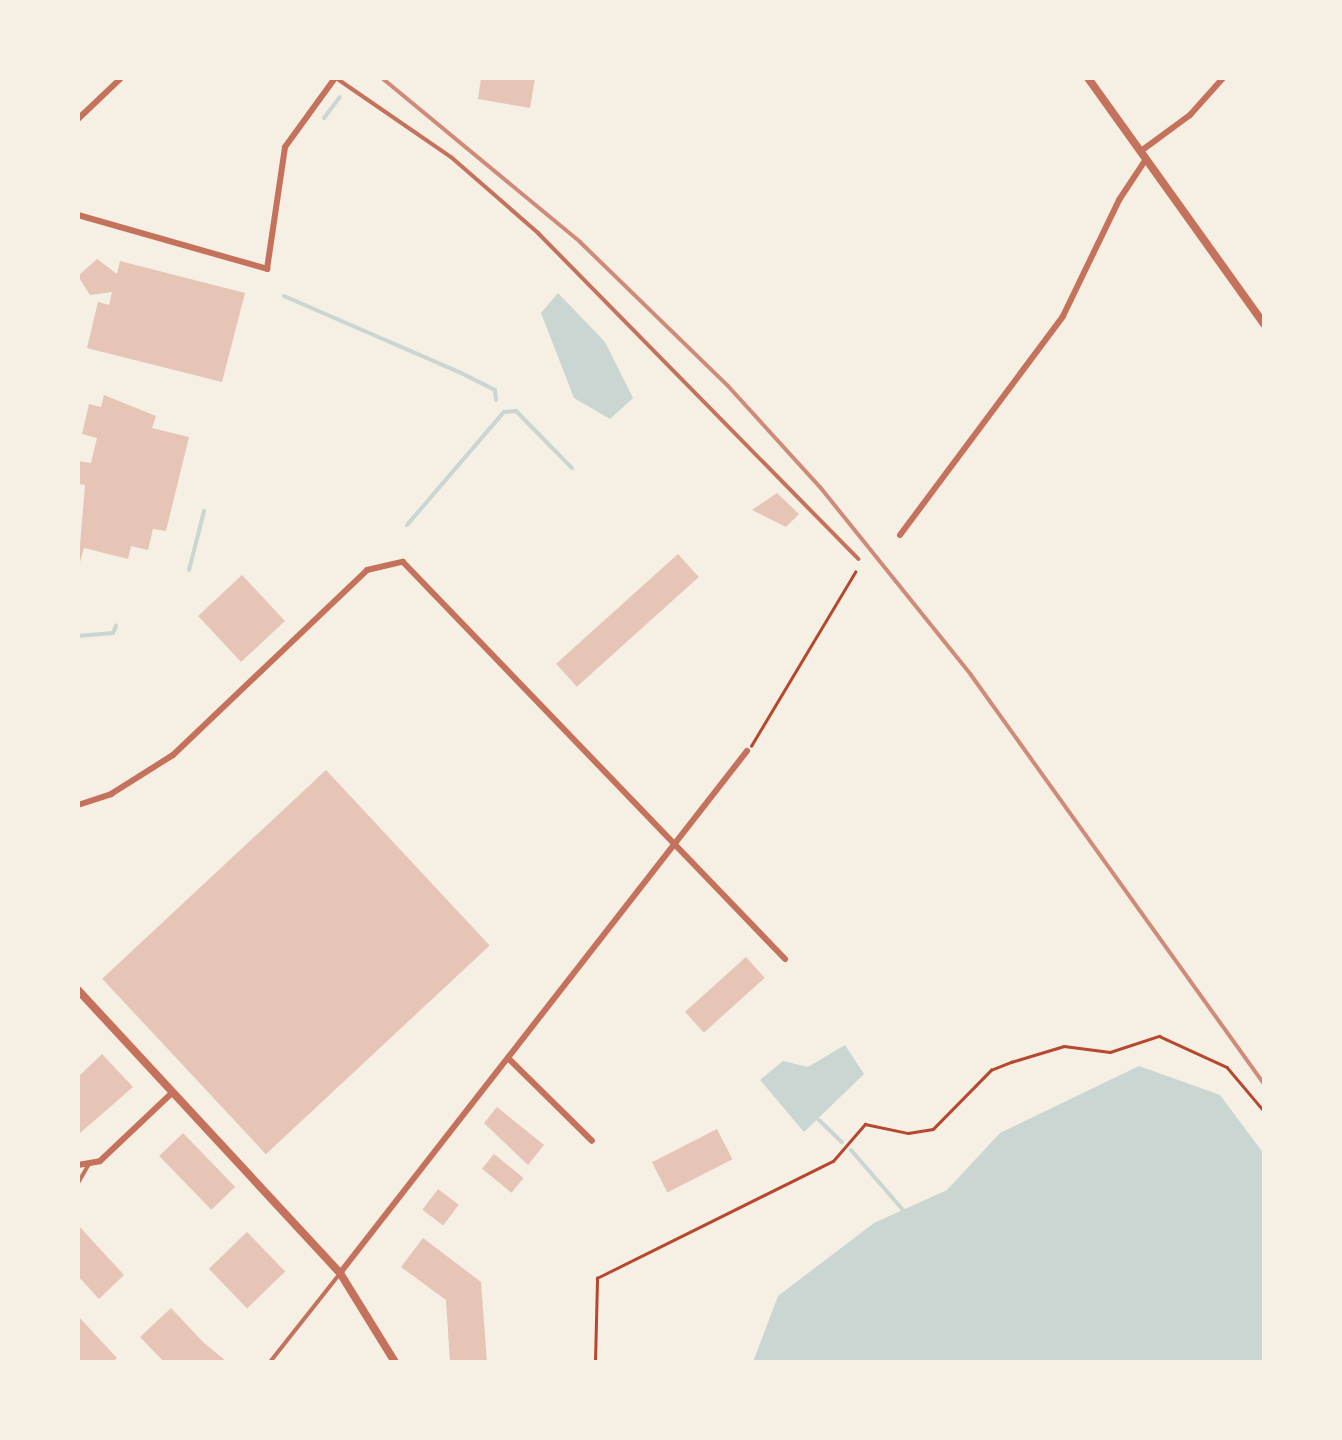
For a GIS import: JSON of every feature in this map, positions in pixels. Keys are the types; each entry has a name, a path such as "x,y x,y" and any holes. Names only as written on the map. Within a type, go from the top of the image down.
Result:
{"street":[{"path":"78,119 122,78"},
{"path":"78,215 266,269 286,147 336,78"},
{"path":"1088,78 1264,324"},
{"path":"900,535 1063,316 1143,155 1190,115 1222,78"},
{"path":"78,805 112,794 173,754 368,570 403,562 415,567 674,846 785,958"},
{"path":"340,1272 510,1060 747,751"},
{"path":"78,990 340,1272 395,1362"},
{"path":"510,1060 592,1141"},
{"path":"78,1164 89,1164 174,1092"}],"lane":[{"path":"336,78 451,157 538,234 858,559"},
{"path":"78,1183 89,1164"},
{"path":"270,1362 340,1272"}],"path":[{"path":"747,751 854,572"},
{"path":"594,1362 596,1278 833,1161 866,1124 908,1133 933,1129 991,1070 1011,1062 1064,1046 1110,1052 1158,1036 1226,1067 1264,1111"}],"shaded area":[{"path":"558,293 605,342 633,398 610,419 574,398 541,313"},
{"path":"845,1045 864,1074 804,1132 760,1080 783,1061 808,1067"},
{"path":"1139,1066 1220,1095 1264,1154 1264,1362 753,1362 778,1296 874,1223 947,1190 1000,1133"}],"building":[{"path":"481,78 535,78 530,108 478,99"},
{"path":"97,259 117,274 120,261 245,293 222,382 87,348 98,302 109,305 112,292 90,295 78,276"},
{"path":"104,395 156,416 152,428 189,437 166,531 153,529 148,550 131,546 128,559 84,548 78,569 85,485 78,484 78,461 91,463 97,438 82,434 89,404 101,407"},
{"path":"777,493 799,514 786,527 752,510"},
{"path":"678,554 699,577 577,687 556,664"},
{"path":"242,575 285,621 241,662 198,616"},
{"path":"326,770 490,946 266,1154 102,979"},
{"path":"746,957 765,978 704,1033 685,1012"},
{"path":"102,1054 133,1087 80,1133 78,1077"},
{"path":"497,1107 544,1145 528,1165 484,1123"},
{"path":"717,1129 732,1159 667,1192 652,1162"},
{"path":"183,1133 235,1187 211,1210 159,1156"},
{"path":"494,1154 524,1178 512,1193 482,1169"},
{"path":"438,1189 459,1205 443,1225 422,1210"},
{"path":"78,1225 124,1275 99,1299 78,1276"},
{"path":"247,1232 285,1272 247,1308 209,1269"},
{"path":"423,1238 481,1282 487,1362 450,1362 446,1300 401,1267"},
{"path":"171,1308 227,1362 164,1362 140,1337"},
{"path":"78,1316 117,1358 112,1362 78,1362"}],"waterway":[{"path":"324,118 340,97"},
{"path":"284,296 459,372 495,390 496,400"},
{"path":"407,525 504,412 516,411 572,468"},
{"path":"189,570 204,511"},
{"path":"78,636 113,633 116,626"},
{"path":"819,1120 842,1142"},
{"path":"851,1150 903,1210"}],"railway":[{"path":"382,78 580,242 728,386 820,487 971,675 1264,1084"}]}
